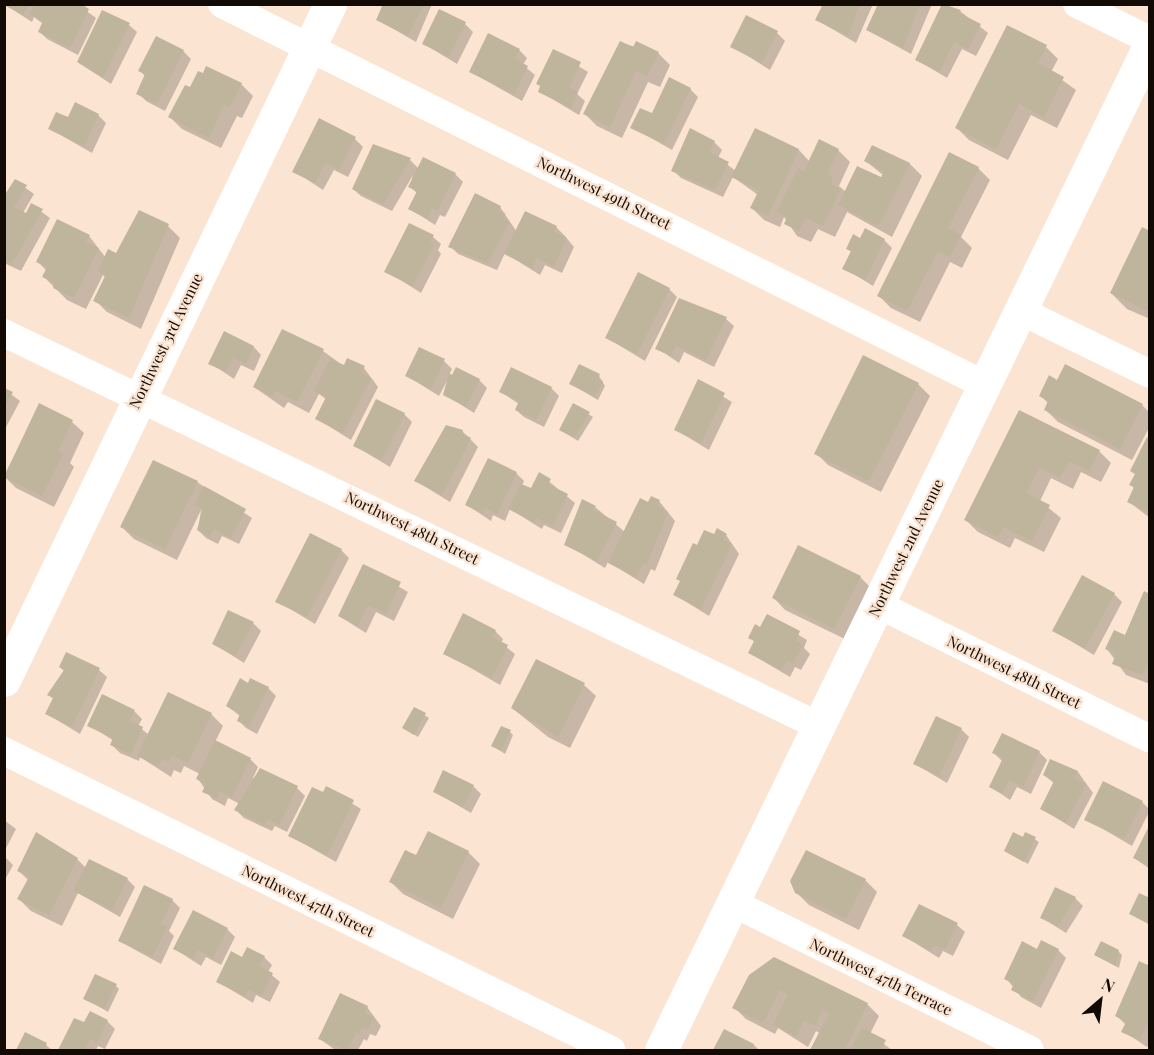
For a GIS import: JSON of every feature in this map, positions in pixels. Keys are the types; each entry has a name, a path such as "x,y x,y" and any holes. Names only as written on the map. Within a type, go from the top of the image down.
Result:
{"street":[{"name":"Northwest 49th Street","path":"222,4 986,385"},
{"name":"Northwest 3rd Avenue","path":"4,680 330,4"},
{"path":"1077,4 1149,42"},
{"name":"Northwest 2nd Avenue","path":"661,1050 986,385 1149,42"},
{"path":"1021,311 1149,374"},
{"name":"Northwest 48th Street","path":"4,333 819,726"},
{"name":"Northwest 48th Street","path":"879,605 1149,739"},
{"name":"Northwest 47th Street","path":"4,752 611,1050"},
{"name":"Northwest 47th Terrace","path":"733,903 1030,1050"}],"building":[{"path":"35,4 81,4 89,9 70,48 38,32 43,21 30,14"},
{"path":"383,4 423,6 408,36 376,20"},
{"path":"823,4 860,4 848,36 815,20"},
{"path":"878,4 920,4 903,48 866,30"},
{"path":"942,4 961,10 959,13 981,24 968,49 954,42 939,72 915,60"},
{"path":"4,5 29,5 23,15"},
{"path":"439,9 466,22 449,57 422,44"},
{"path":"102,10 130,23 103,78 77,62"},
{"path":"746,15 778,31 762,63 730,47"},
{"path":"1007,25 1047,45 1038,63 1064,77 1044,117 1019,104 996,149 955,128"},
{"path":"488,33 520,49 515,59 528,66 514,94 469,72"},
{"path":"156,36 184,50 157,104 136,94 145,74 138,71"},
{"path":"620,41 633,47 636,41 659,52 647,76 636,71 610,127 583,114"},
{"path":"553,49 581,62 569,87 578,92 571,108 538,92 540,86 536,84"},
{"path":"206,66 242,83 229,108 224,105 209,138 168,117 185,85 190,87 198,71 203,73"},
{"path":"669,77 691,88 664,144 630,128 640,108 652,113"},
{"path":"75,102 99,114 84,146 48,129 56,112 68,117"},
{"path":"319,118 356,137 339,170 325,163 315,183 292,172"},
{"path":"690,128 715,141 709,152 729,162 715,190 671,171"},
{"path":"755,128 799,149 768,216 750,208 759,190 731,177"},
{"path":"819,139 839,149 827,174 833,178 831,184 841,189 823,226 806,218 799,231 784,224 787,217 777,212 798,168 804,171"},
{"path":"373,144 411,158 383,204 352,189"},
{"path":"872,145 910,163 879,226 838,205 857,166 881,177 884,172 864,161"},
{"path":"949,152 979,167 948,228 961,235 950,257 938,251 907,311 877,296"},
{"path":"423,157 456,173 437,211 432,208 427,219 408,209 417,191 408,187"},
{"path":"15,179 27,185 14,207 26,213 31,203 43,209 12,264 4,261 4,196"},
{"path":"475,193 501,206 499,210 505,213 503,219 509,222 488,263 448,247"},
{"path":"139,210 169,224 129,318 93,301 105,276 98,271 108,249 116,253"},
{"path":"525,211 557,226 554,232 567,238 554,267 537,258 532,268 504,254"},
{"path":"57,219 90,235 86,242 99,248 74,298 53,288 55,283 42,277 47,267 36,262"},
{"path":"409,223 434,235 430,243 434,245 413,286 384,272"},
{"path":"1142,227 1150,231 1150,312 1110,293"},
{"path":"865,228 885,239 865,280 842,269 851,251 846,249 853,234 860,238"},
{"path":"638,272 670,288 637,354 605,338"},
{"path":"679,298 727,317 706,360 676,346 671,356 655,349"},
{"path":"282,329 324,349 297,402 275,391 272,397 253,387"},
{"path":"224,331 254,346 246,364 233,358 226,372 208,364"},
{"path":"419,347 445,359 431,389 405,376"},
{"path":"863,355 919,383 869,481 814,454"},
{"path":"347,358 365,366 361,373 371,378 343,433 315,419 326,397 314,391 330,359 344,365"},
{"path":"579,364 600,374 598,379 603,381 595,397 569,384"},
{"path":"1065,364 1143,404 1120,449 1044,410 1048,401 1039,396 1049,375 1057,380"},
{"path":"456,367 480,379 466,407 443,395 449,373 452,375"},
{"path":"511,367 552,387 536,420 515,410 519,401 499,392"},
{"path":"698,379 725,393 701,443 674,430"},
{"path":"4,388 13,392 4,408"},
{"path":"376,399 405,413 382,460 353,446"},
{"path":"39,403 73,420 58,451 63,454 42,496 4,477"},
{"path":"573,403 590,412 574,438 559,430"},
{"path":"1019,410 1100,450 1089,471 1069,461 1060,478 1039,468 1026,493 1050,505 1032,541 1003,527 998,537 964,520"},
{"path":"446,425 463,430 462,433 471,438 442,495 414,481"},
{"path":"1147,437 1150,439 1150,513 1127,502 1134,487 1129,485 1135,474 1130,471"},
{"path":"488,458 517,472 497,514 485,508 483,514 465,505"},
{"path":"153,460 198,481 165,549 120,527"},
{"path":"539,472 551,479 548,484 568,494 553,526 536,518 534,522 508,509 521,484 531,488"},
{"path":"204,486 246,509 231,538 214,529 210,537 197,530 203,509 194,505"},
{"path":"651,496 660,500 657,506 668,512 647,564 643,563 636,577 608,563 640,498 648,502"},
{"path":"582,499 596,506 593,510 617,522 597,561 564,545"},
{"path":"717,528 727,534 723,540 732,544 701,609 673,595 680,581 676,579 693,543 697,545 704,530 714,534"},
{"path":"310,533 342,549 307,617 275,602"},
{"path":"798,545 861,576 834,629 772,598"},
{"path":"363,564 401,582 386,614 368,605 358,626 338,616"},
{"path":"1082,575 1115,593 1085,648 1052,631"},
{"path":"1144,591 1150,594 1150,660 1142,675 1112,664 1116,654 1105,649 1114,630 1125,635"},
{"path":"228,610 254,622 235,656 212,644"},
{"path":"463,613 496,630 492,637 508,645 492,678 443,654"},
{"path":"767,614 800,631 796,641 803,645 793,663 787,660 782,670 748,653 754,641 748,638 755,624 760,627"},
{"path":"66,652 100,668 72,727 45,714 53,698 47,695 64,670 59,667"},
{"path":"536,659 585,683 558,737 511,708"},
{"path":"240,678 248,683 250,678 269,687 249,727 237,721 240,714 226,706"},
{"path":"168,692 212,713 188,763 172,755 169,762 162,759 158,766 137,756"},
{"path":"102,694 135,710 129,720 143,727 131,754 110,745 113,738 87,726"},
{"path":"414,707 426,713 414,735 402,728"},
{"path":"936,716 962,728 939,776 913,764"},
{"path":"501,726 511,730 501,751 491,746"},
{"path":"1002,733 1040,751 1023,787 1009,780 1002,794 989,787 1003,758 992,753"},
{"path":"215,740 251,758 232,797 220,791 217,799 202,792 206,784 196,779"},
{"path":"1050,759 1078,771 1074,778 1086,784 1066,823 1040,809 1054,781 1043,775"},
{"path":"260,768 298,786 279,825 267,819 264,825 234,810"},
{"path":"443,770 474,785 463,807 433,792"},
{"path":"1103,781 1143,801 1124,839 1084,820"},
{"path":"326,786 354,800 327,855 288,836 312,787 323,792"},
{"path":"1150,824 1150,866 1133,858"},
{"path":"428,831 469,851 441,908 389,882 405,850 416,855"},
{"path":"36,832 78,858 49,915 17,899 29,877 17,871"},
{"path":"1013,832 1023,837 1025,832 1036,837 1024,862 1004,851"},
{"path":"806,850 866,879 846,919 795,893 790,881"},
{"path":"89,859 128,878 112,910 73,891"},
{"path":"144,885 173,899 161,924 167,927 153,957 118,941"},
{"path":"1055,887 1076,897 1058,926 1040,918"},
{"path":"1139,893 1150,898 1150,924 1129,914"},
{"path":"919,904 958,923 945,949 935,945 931,951 902,936"},
{"path":"193,910 228,928 213,958 198,950 193,959 173,949"},
{"path":"1041,940 1059,949 1033,1001 1011,990 1014,984 1004,979 1022,941 1037,949"},
{"path":"1101,941 1119,950 1116,966 1094,955"},
{"path":"247,947 265,956 259,966 273,973 262,996 248,989 245,996 216,982 231,951 242,957"},
{"path":"774,957 868,1003 845,1050 810,1050 829,1013 823,1010 815,1026 804,1020 796,1036 773,1025 788,994 780,990 763,1023 732,1008 749,975"},
{"path":"1139,961 1150,966 1150,1019 1139,1040 1121,1032 1126,1022 1115,1016"},
{"path":"95,974 117,984 104,1009 83,999"},
{"path":"340,993 368,1006 365,1013 374,1017 368,1030 362,1027 359,1034 356,1032 347,1050 318,1039"},
{"path":"90,1011 108,1020 97,1043 90,1039 84,1050 58,1050 74,1018 84,1022"},
{"path":"862,1028 886,1040 882,1048 886,1050 850,1050"},
{"path":"724,1029 754,1044 751,1050 713,1050"},
{"path":"25,1032 47,1043 44,1050 16,1050"}]}
